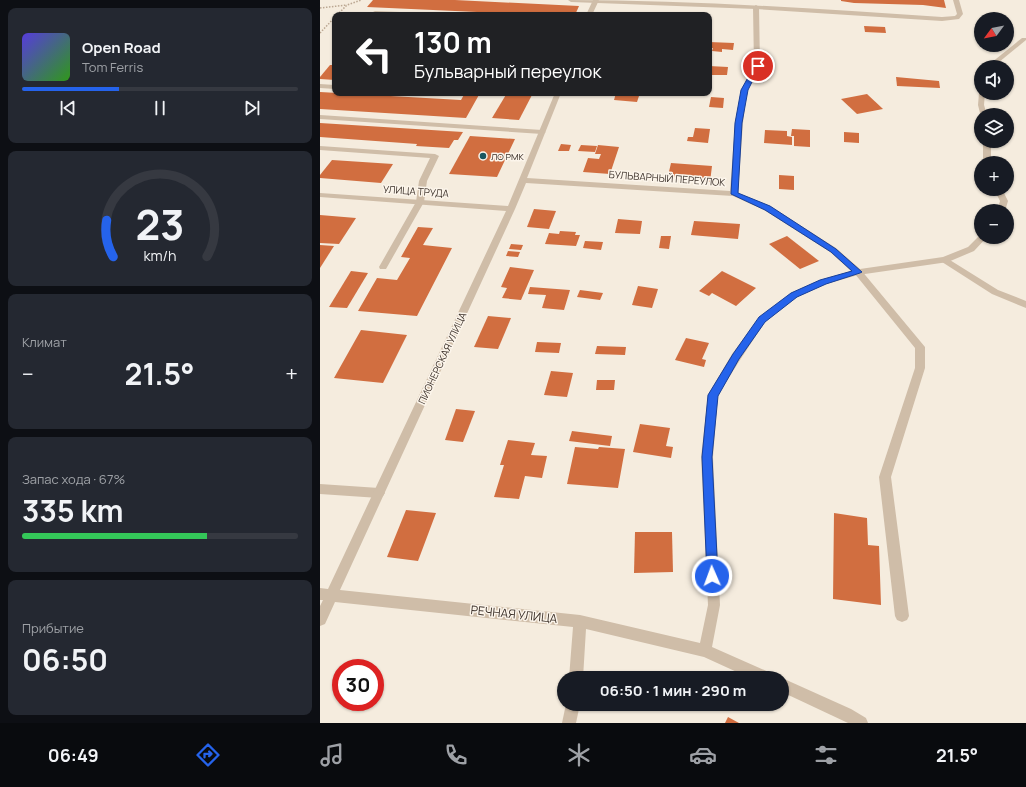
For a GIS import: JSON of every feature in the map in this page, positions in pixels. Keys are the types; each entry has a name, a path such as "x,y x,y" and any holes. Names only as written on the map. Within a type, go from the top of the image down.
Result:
{"street":[{"path":"571,0 756,7 942,19 957,18 960,14 956,0"},
{"path":"591,12 595,0"},
{"path":"734,194 739,123 744,90 758,66 756,7"},
{"path":"998,60 1024,39"},
{"path":"320,86 332,87"},
{"name":"ПИОНЕРСКАЯ УЛИЦА","path":"320,620 326,595 379,493 511,209 557,96"},
{"path":"320,117 542,132"},
{"path":"320,148 435,156 423,181 420,202 383,267"},
{"name":"БУЛЬВАРНЫЙ ПЕРЕУЛОК","path":"523,180 734,194 767,208 833,250 858,272 920,347 920,368 885,477 902,616"},
{"name":"УЛИЦА ТРУДА","path":"320,195 511,209"},
{"path":"705,650 714,605 707,457 713,395 736,357 762,320 794,295 823,282 858,272 945,260 970,249 975,244"},
{"path":"945,260 995,292 1026,306"},
{"path":"320,489 379,493"},
{"name":"РЕЧНАЯ УЛИЦА","path":"326,595 580,621 705,650 751,671"},
{"path":"576,671 580,621"},
{"path":"789,688 846,714 861,723"},
{"path":"569,723 572,711"}],"path":[{"path":"320,8 347,5 362,0"},
{"path":"340,12 347,5"},
{"path":"320,33 332,21"}],"building":[{"path":"373,0 455,0 579,6 576,12 476,12 367,7"},
{"path":"841,0 944,0 946,8 923,5 854,3"},
{"path":"864,26 885,27 886,33 865,32"},
{"path":"712,42 734,43 733,50 722,49 722,52 712,51"},
{"path":"330,65 332,65 332,80 320,79"},
{"path":"712,66 728,67 727,75 712,75"},
{"path":"896,77 939,81 940,88 897,86"},
{"path":"320,92 332,93 332,96 390,96 461,100 463,96 478,96 466,118 320,109"},
{"path":"867,94 883,109 857,114 841,99"},
{"path":"505,96 531,96 519,120 492,118"},
{"path":"615,96 639,96 637,102 614,100"},
{"path":"711,97 724,98 723,108 709,107"},
{"path":"320,123 463,132 458,140 454,140 449,148 416,146 417,144 320,137"},
{"path":"695,128 710,129 708,143 687,141 688,137 693,137"},
{"path":"792,129 810,130 810,147 794,146 794,136 791,136"},
{"path":"765,130 787,131 787,136 792,137 792,145 764,143"},
{"path":"844,132 859,133 859,143 844,142"},
{"name":"ЛО РМК","path":"470,136 515,139 497,177 449,174"},
{"path":"561,144 571,145 569,151 558,151"},
{"path":"581,145 597,146 595,152 578,151"},
{"path":"598,145 619,147 610,174 583,172 588,158 599,159 601,154 595,154"},
{"path":"332,160 393,164 381,183 320,178 320,175"},
{"path":"671,163 712,166 710,182 684,180 685,177 668,176"},
{"path":"779,175 794,176 794,190 779,189"},
{"path":"534,209 556,211 549,229 527,227"},
{"path":"320,215 356,218 339,244 320,243"},
{"path":"618,219 642,221 640,234 615,233"},
{"path":"694,221 740,224 738,239 691,235"},
{"path":"418,227 433,228 423,245 452,248 417,316 358,311 377,278 397,280 410,258 401,257"},
{"path":"560,231 576,232 575,235 580,235 576,246 545,244 549,233 559,234"},
{"path":"661,236 671,236 669,249 659,248"},
{"path":"787,236 819,261 800,269 769,244"},
{"path":"585,241 603,242 601,250 583,248"},
{"path":"511,244 523,245 521,250 509,249"},
{"path":"320,245 334,246 320,268"},
{"path":"508,251 520,252 518,257 506,256"},
{"path":"510,267 534,270 521,300 502,298 507,288 501,287"},
{"path":"351,271 368,273 347,308 329,307"},
{"path":"722,271 756,288 736,306 712,293 709,296 699,291"},
{"path":"638,286 658,289 652,308 632,305"},
{"path":"530,287 570,290 564,310 542,308 546,295 528,294"},
{"path":"580,290 603,293 600,300 577,297"},
{"path":"488,316 511,318 498,349 474,347"},
{"path":"361,330 407,335 383,383 334,378"},
{"path":"686,338 709,343 702,359 706,360 704,367 675,360"},
{"path":"537,342 561,343 559,353 535,352"},
{"path":"597,346 626,347 625,355 595,354"},
{"path":"551,371 573,373 567,397 544,395"},
{"path":"597,380 615,380 614,390 596,390"},
{"path":"456,409 475,411 463,442 445,440"},
{"path":"640,424 670,428 666,446 673,447 671,458 633,452"},
{"path":"572,431 612,436 610,446 569,441"},
{"path":"508,440 535,443 531,455 547,456 542,478 525,476 519,499 494,497 504,465 500,465"},
{"path":"575,447 625,449 618,488 567,484"},
{"path":"406,510 436,513 418,561 387,557"},
{"path":"834,513 867,518 868,545 879,546 881,605 833,599"},
{"path":"635,532 672,532 673,572 634,573"},
{"path":"728,717 739,723 725,723"}],"place":[{"name":"ЛО РМК","path":"483,156"}],"route":[{"path":"712,576 707,457 713,395 736,357 762,320 794,295 823,282 858,272 833,250 767,208 734,194 739,123 744,90 758,66"}]}
